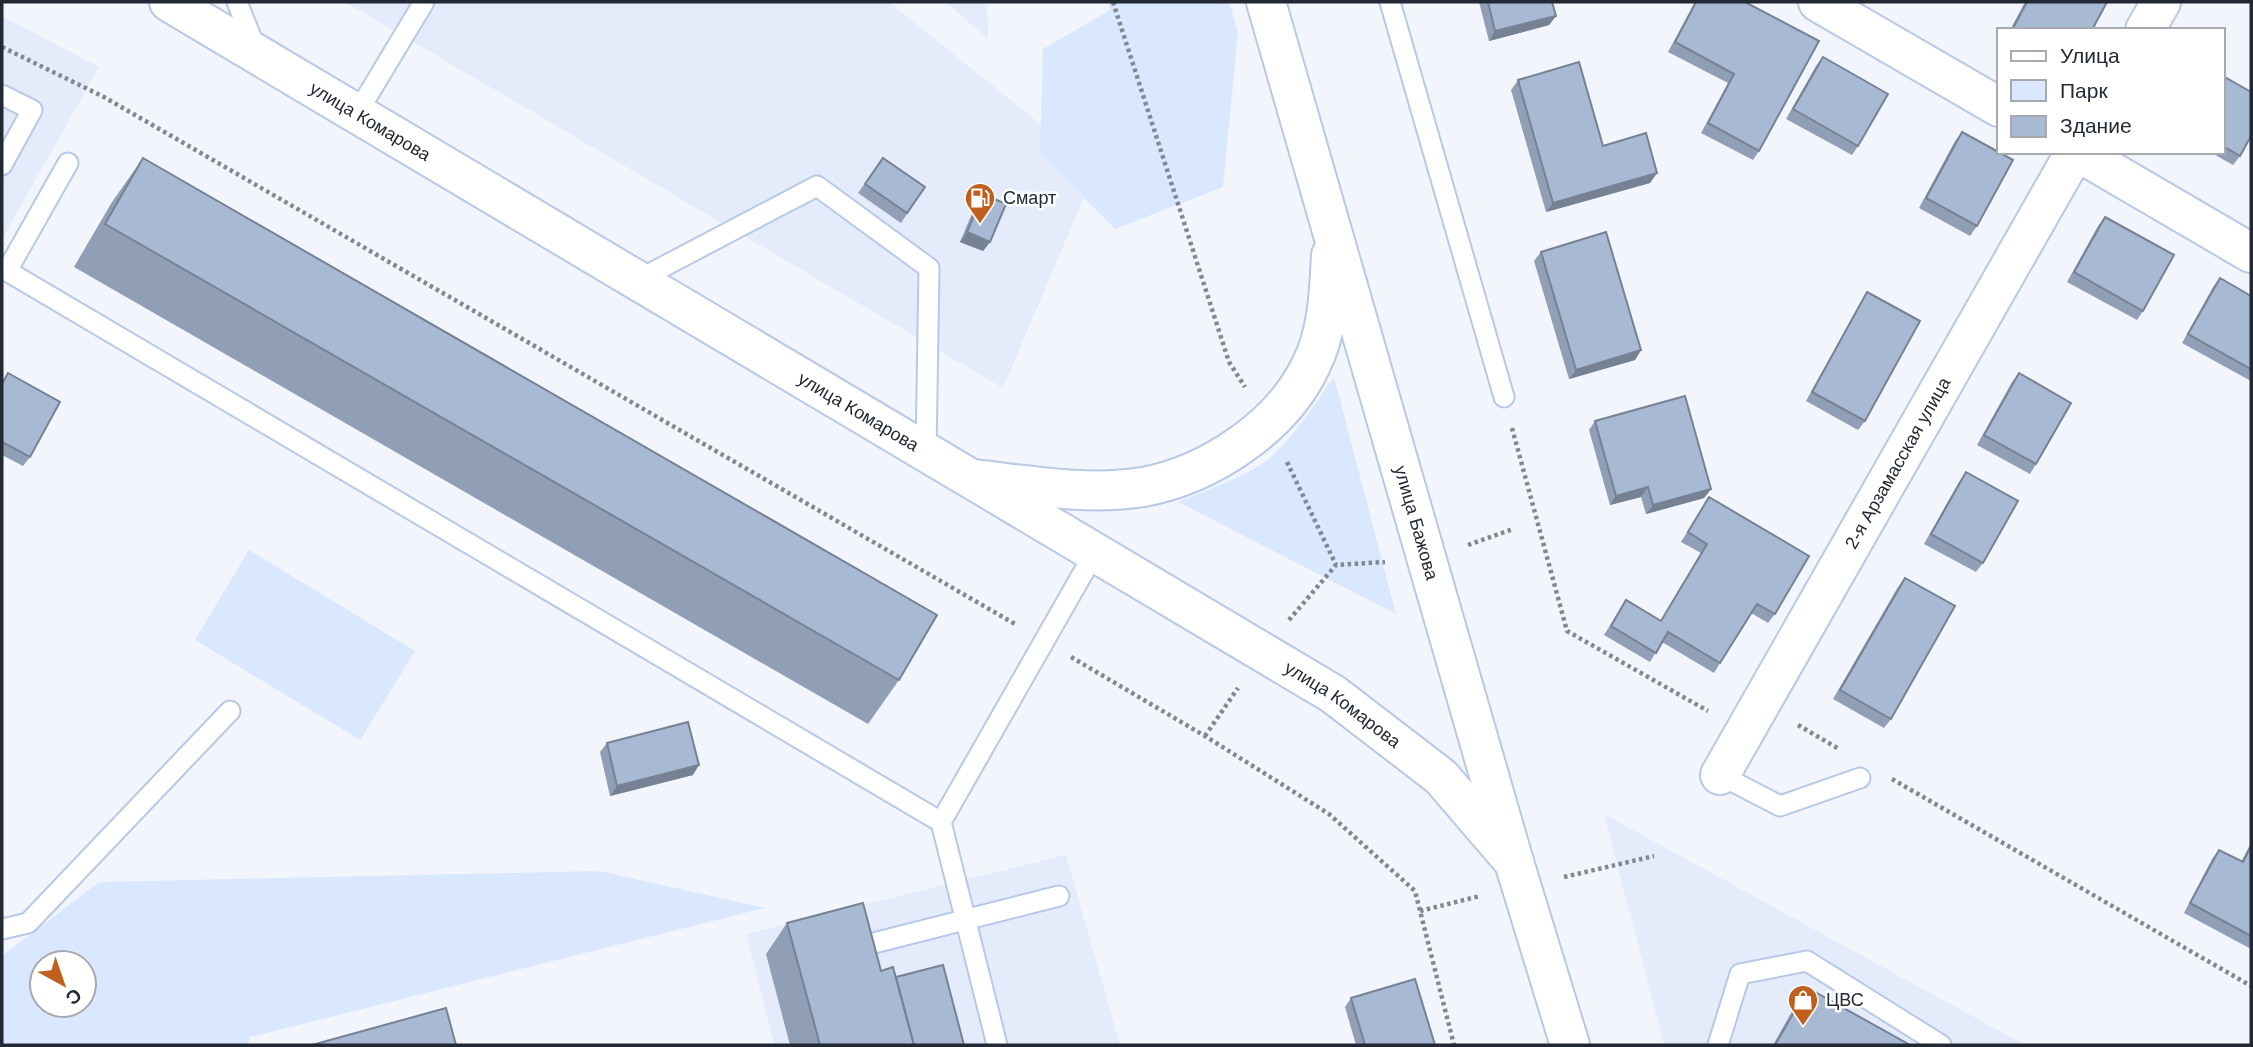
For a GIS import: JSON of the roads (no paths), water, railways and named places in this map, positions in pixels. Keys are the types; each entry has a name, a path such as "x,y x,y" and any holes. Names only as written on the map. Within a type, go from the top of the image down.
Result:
{"main road":[{"name":"улица Комарова","path":"169,2 1334,694 1441,776 1514,862"},
{"name":"улица Бажова","path":"1266,2 1429,559 1514,862 1570,1045"},
{"path":"1818,2 1997,106"},
{"path":"2146,28 2161,2"},
{"name":"2-я Арзамасская улица","path":"1720,775 2075,154"},
{"path":"2079,154 2251,253"},
{"path":"972,479 1070,488 1142,487 1177,479 1240,447 1293,395 1311,366 1324,330 1332,229"}],"lane":[{"path":"237,2 258,55"},
{"path":"357,113 424,2"},
{"path":"1390,2 1504,397"},
{"path":"2,95 32,110 2,165"},
{"path":"68,163 7,271 940,822"},
{"path":"638,280 817,186 929,268 926,452"},
{"path":"997,1045 940,822 1095,552"},
{"path":"2,929 28,923 230,711"},
{"path":"1720,775 1780,806 1860,778"},
{"path":"858,947 1059,896"},
{"path":"1718,1045 1740,974 1807,961 1941,1045"}],"place":[{"name":"Смарт","path":"980,225"},
{"name":"ЦВС","path":"1803,1027"}]}
